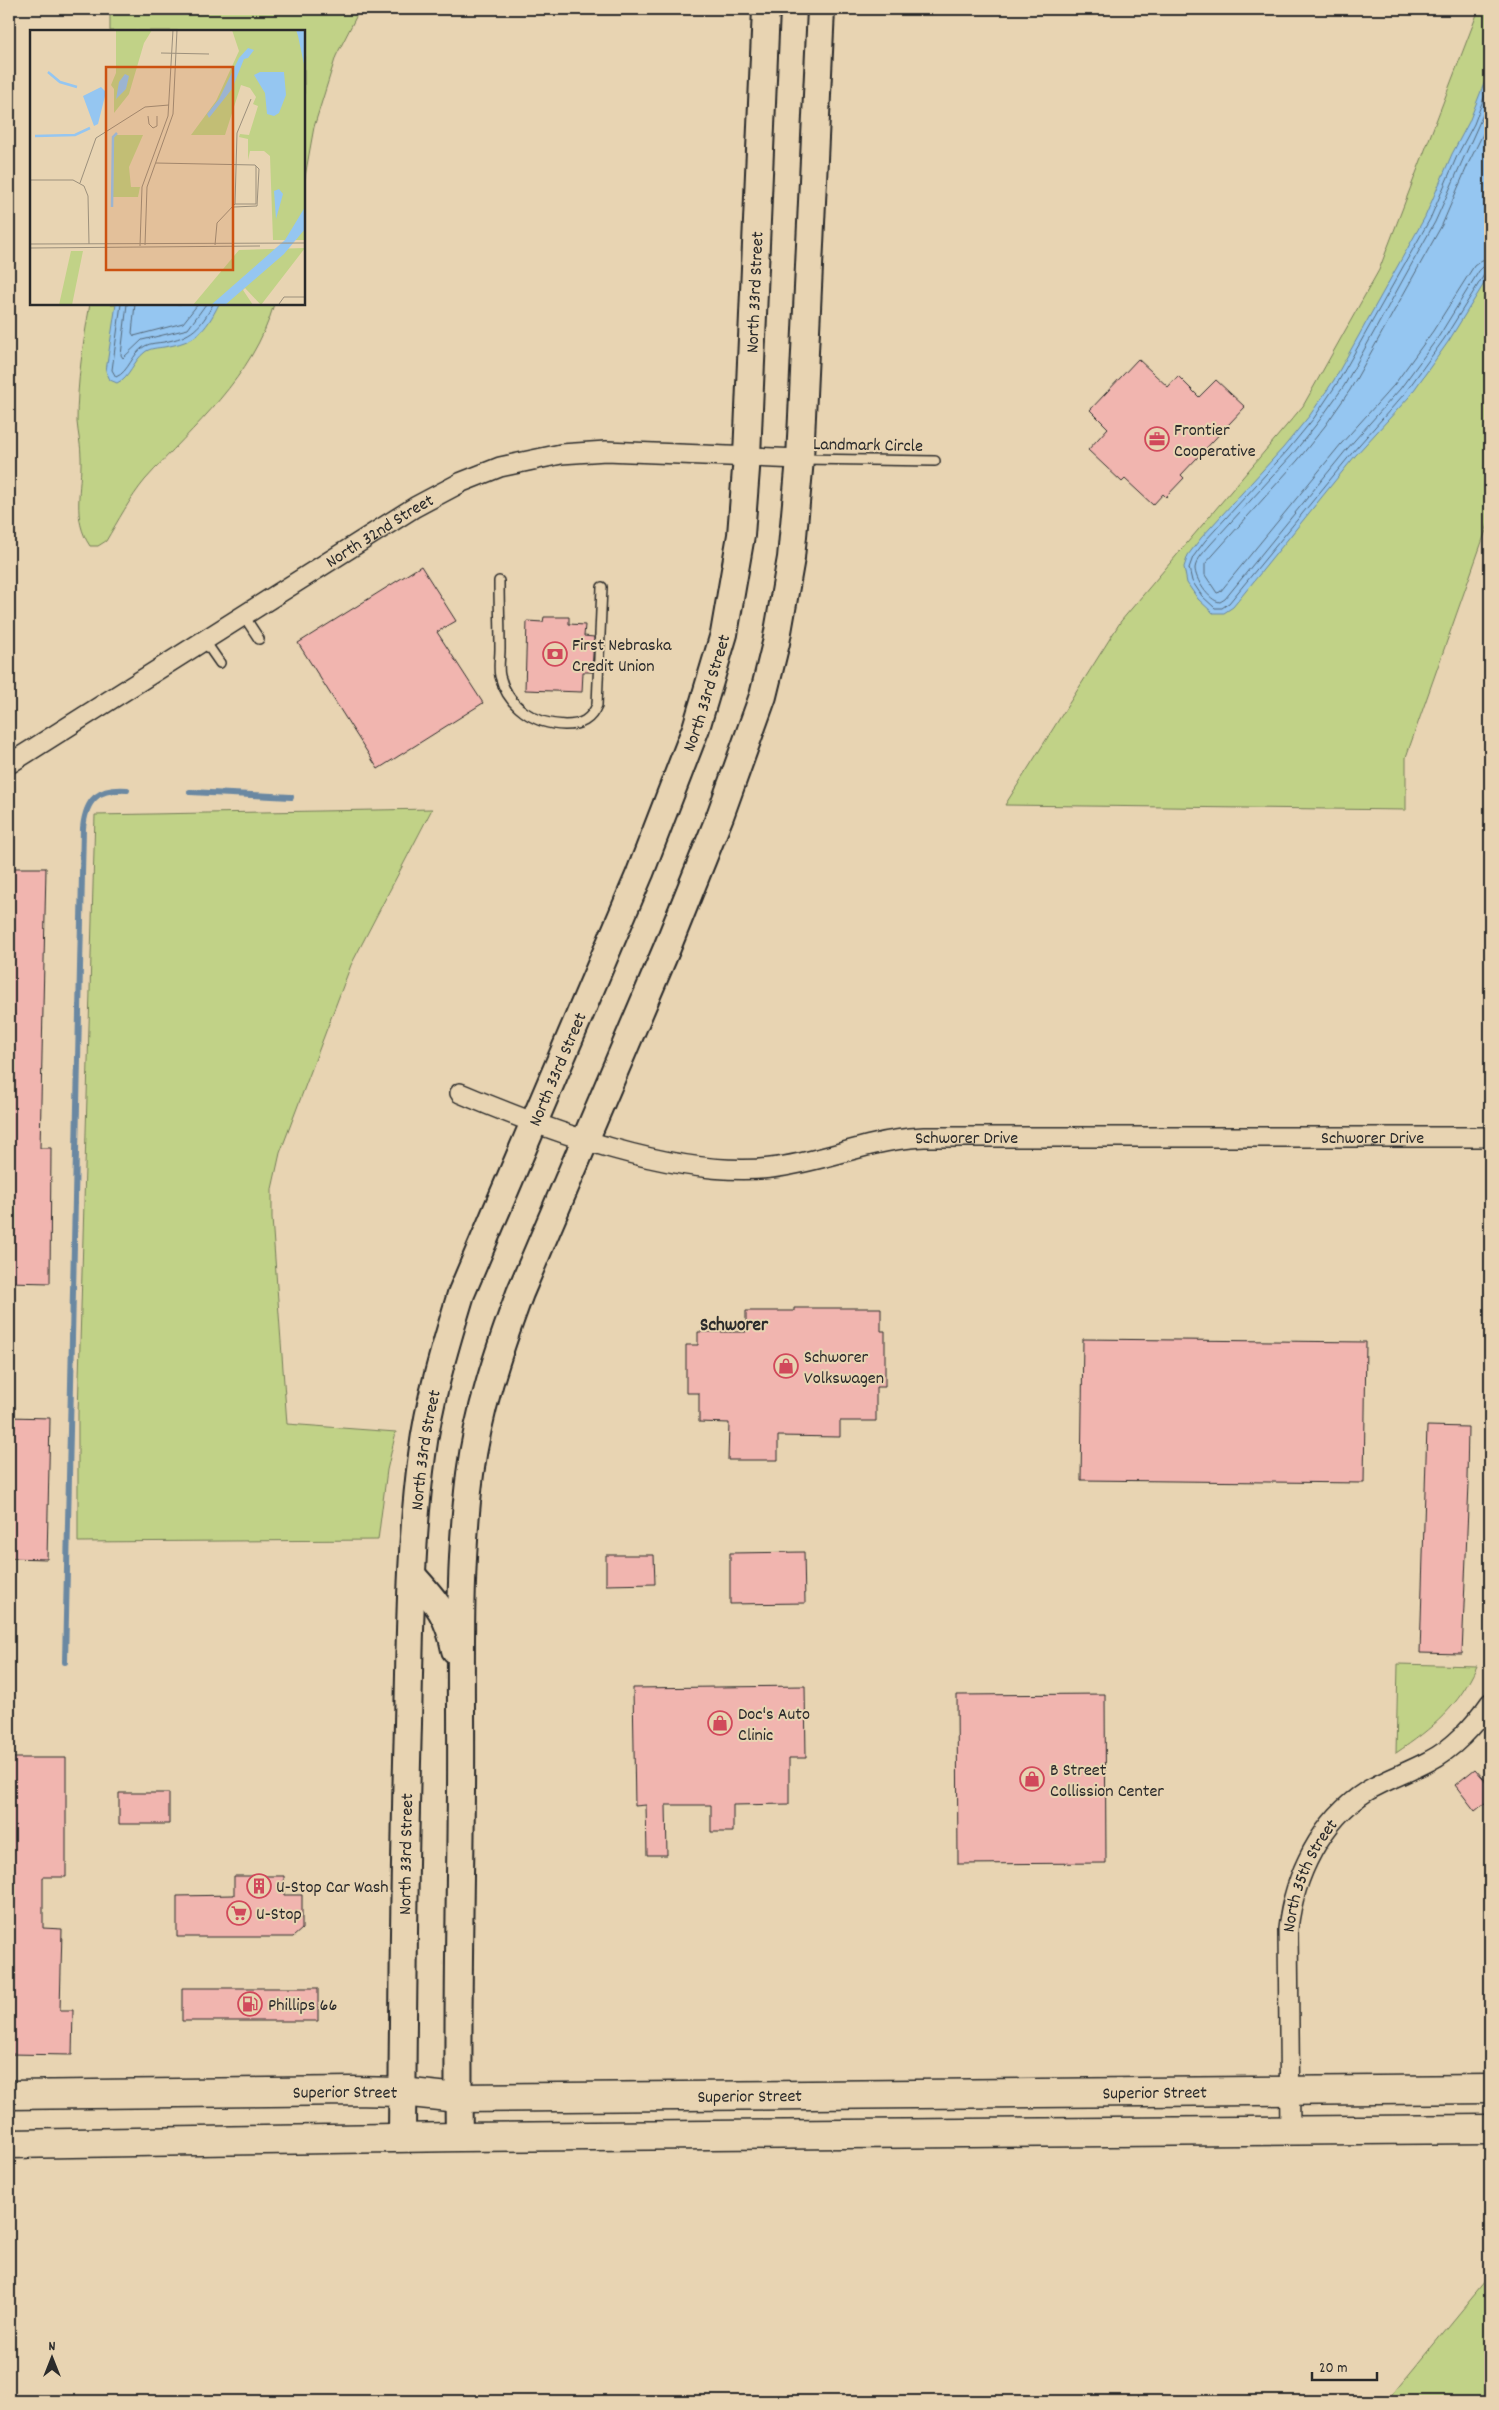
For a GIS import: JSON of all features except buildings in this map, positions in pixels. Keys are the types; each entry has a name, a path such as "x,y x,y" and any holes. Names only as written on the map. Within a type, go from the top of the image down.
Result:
{"main road":[{"name":"North 33rd Street","path":"402,2138 404,1844 413,1576 422,1454 444,1349 461,1294 640,874 696,728 724,634 742,535 748,456 766,9"},
{"path":"459,2137 462,1687 466,1517 478,1428 500,1344 587,1140 720,816 763,696 785,596 796,514 821,9"},
{"path":"413,1576 439,1606 450,1625 462,1687"},
{"name":"Superior Street","path":"9,2095 174,2092 402,2092 458,2098 1490,2089"},
{"path":"9,2144 459,2137 1490,2129"}],"street":[{"name":"North 32nd Street","path":"9,764 415,507 462,482 500,467 544,457 587,452 800,459"},
{"name":"Schworer Drive","path":"460,1093 534,1122 587,1140 683,1165 724,1170 749,1170 798,1164 875,1144 924,1136 1490,1137"},
{"name":"North 35th Street","path":"1290,2132 1288,1929 1290,1908 1313,1851 1333,1818 1349,1803 1369,1790 1438,1756 1469,1729 1490,1703"}],"lane":[{"name":"Landmark Circle","path":"800,459 935,461"},
{"path":"499,581 500,676 510,698 525,715 550,724 569,725 586,721 597,705 602,586"},
{"path":"244,616 260,639"},
{"path":"204,640 220,663"}],"green space":[{"path":"110,9 360,9 336,56 314,127 305,176 305,30 110,30"},
{"path":"1479,9 1490,9 1490,519 1406,757 1406,810 1005,805 1121,621 1303,406 1379,270"},
{"path":"90,305 274,305 252,355 237,378 202,420 145,480 129,502 106,541 98,546 90,546 84,535 79,514 81,448 77,407"},
{"path":"432,809 351,965 280,1153 272,1189 272,1218 287,1424 396,1432 387,1470 378,1540 78,1542 78,1414 95,815"},
{"path":"1398,1664 1477,1666 1462,1693 1444,1715 1396,1753"},
{"path":"1490,2276 1490,2401 1387,2401"}],"water":[{"path":"1490,68 1490,274 1448,342 1409,397 1355,456 1233,607 1224,613 1213,613 1198,599 1187,583 1184,567 1188,555 1201,538 1283,448 1310,415 1334,380 1425,217 1452,154 1469,122"},
{"path":"116,305 218,305 204,329 192,339 147,351 137,360 125,377 117,383 110,380 106,371"}],"waterway":[{"path":"65,1662 83,828 87,810 95,797 108,791 127,790"},
{"path":"190,792 291,797"}],"place":[{"name":"Frontier Cooperative","path":"1157,439"},
{"name":"First Nebraska Credit Union","path":"555,654"},
{"name":"Schworer Volkswagen","path":"786,1366"},
{"name":"Doc's Auto Clinic","path":"720,1723"},
{"name":"B Street Collission Center","path":"1032,1779"},
{"name":"U-Stop Car Wash","path":"259,1886"},
{"name":"U-Stop","path":"239,1913"},
{"name":"Phillips 66","path":"250,2004"}],"district":[{"name":"Schworer","path":"734,1323"}]}
